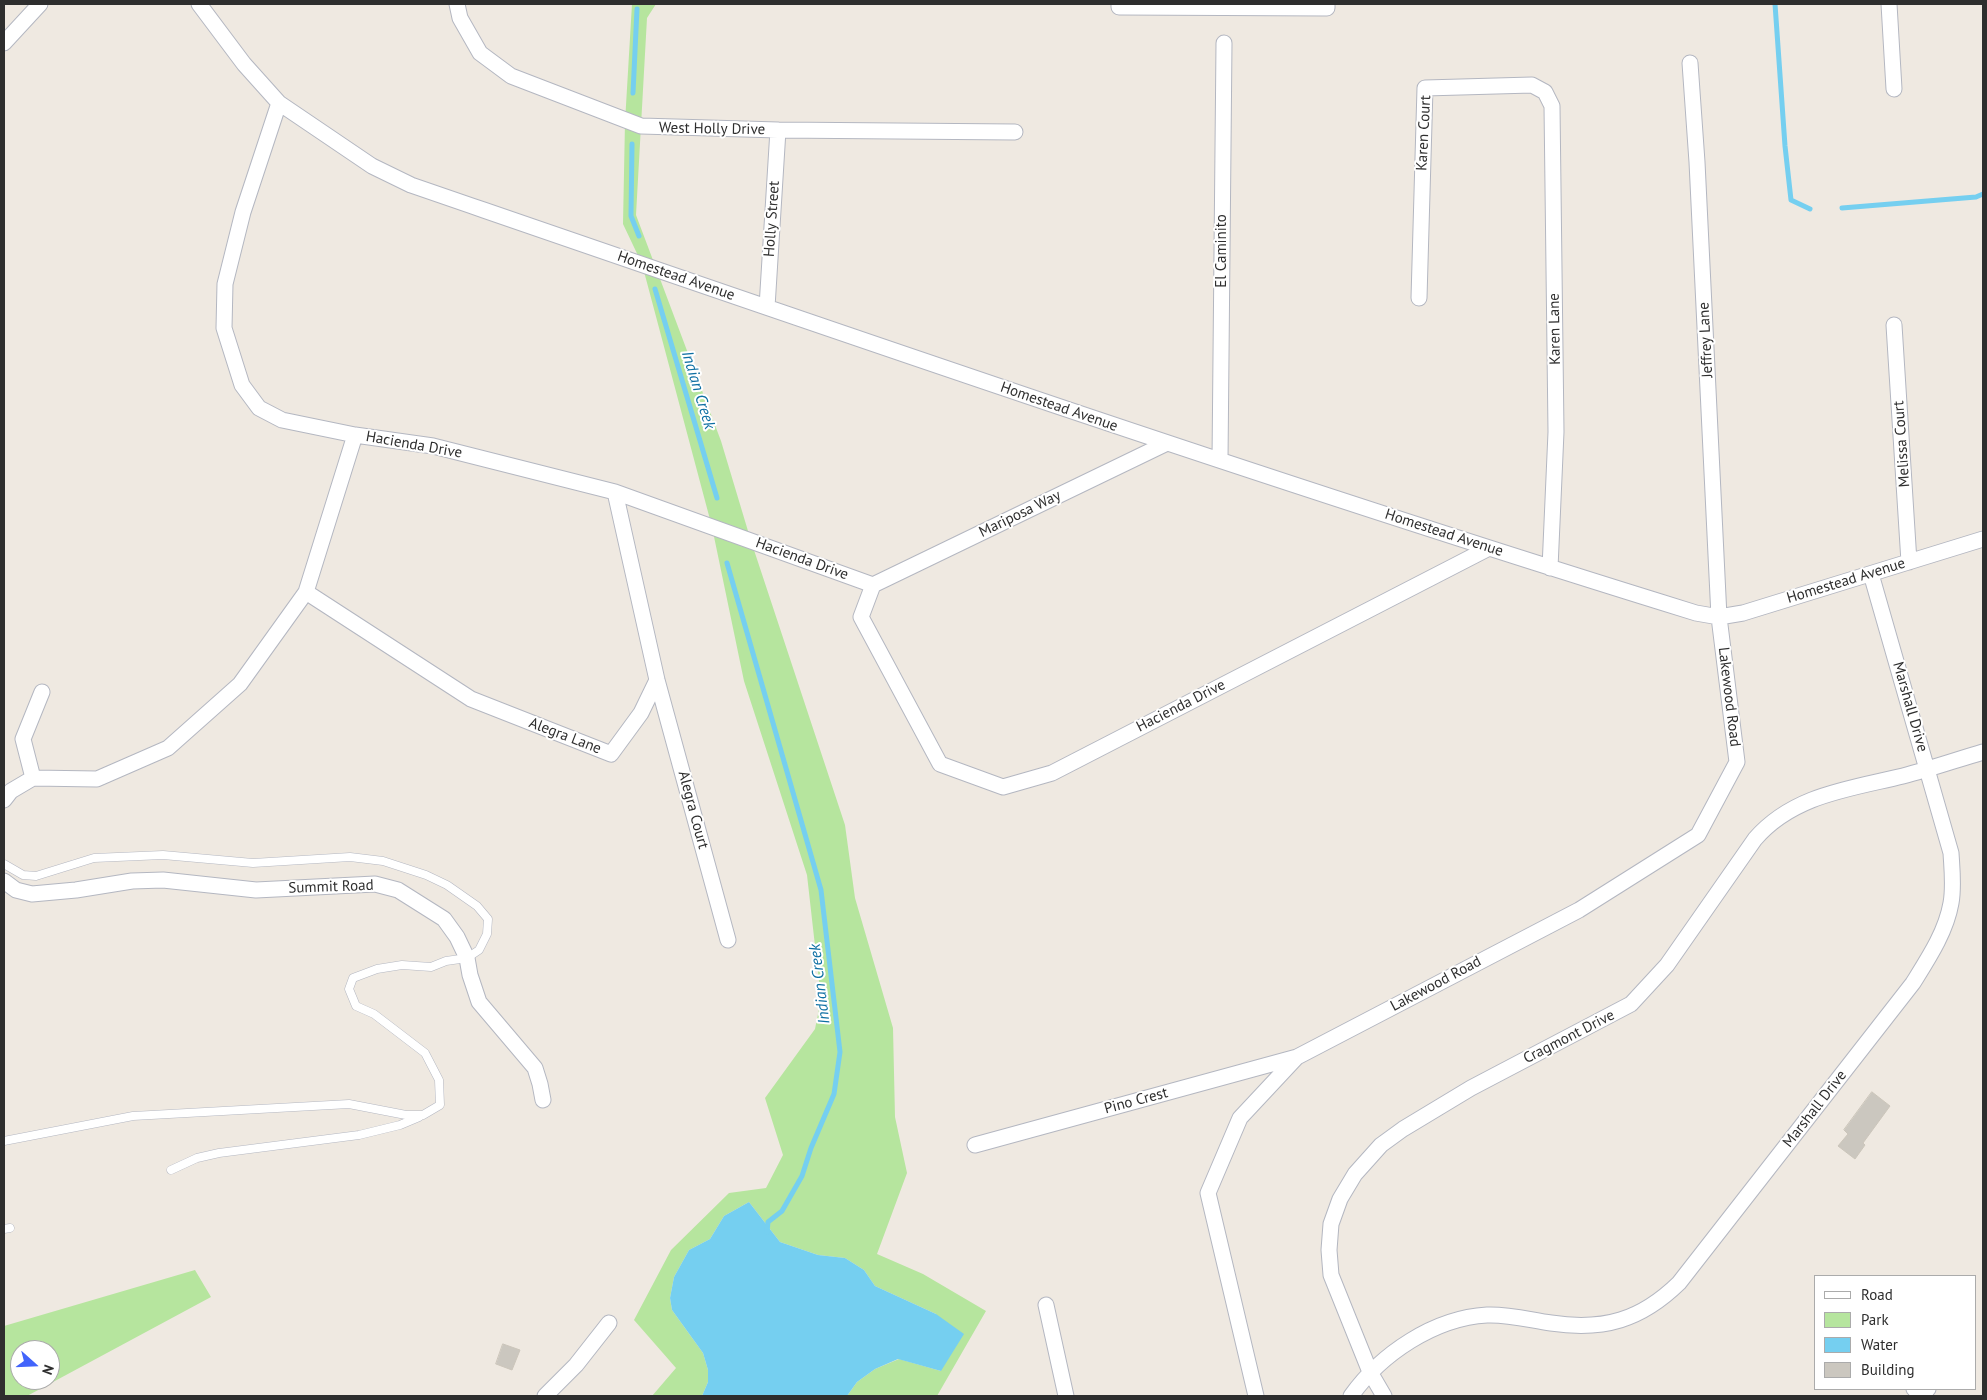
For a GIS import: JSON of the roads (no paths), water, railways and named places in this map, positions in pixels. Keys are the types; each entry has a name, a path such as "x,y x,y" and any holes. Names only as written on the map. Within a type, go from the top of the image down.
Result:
{"street":[{"path":"4,44 40,4"},
{"name":"Homestead Avenue","path":"199,4 244,64 279,103 372,166 411,185 1167,443 1550,568 1696,613 1719,617 1743,613 1983,539"},
{"name":"West Holly Drive","path":"457,4 460,18 480,53 511,76 625,122 641,126 778,130 1015,132"},
{"path":"1119,4 1119,7 1307,8 1327,8 1327,4"},
{"path":"1889,4 1894,89"},
{"name":"El Caminito","path":"1220,460 1224,43"},
{"name":"Jeffrey Lane","path":"1690,63 1697,162 1719,617"},
{"name":"Karen Court","path":"1419,298 1425,88 1532,85 1545,92"},
{"name":"Karen Lane","path":"1545,92 1552,106 1556,422 1550,568"},
{"name":"Hacienda Drive","path":"279,103 243,212 224,284 224,328 242,385 259,408 282,420 354,435 433,446 615,492 874,585 861,617 940,764 1003,787 1052,773 1489,548"},
{"name":"Holly Street","path":"767,307 778,130"},
{"name":"Melissa Court","path":"1894,325 1910,562"},
{"path":"4,800 11,791 33,778 97,779 168,748 240,684 306,592 354,435"},
{"name":"Mariposa Way","path":"874,585 1167,443"},
{"path":"615,492 657,680"},
{"name":"Marshall Drive","path":"1351,1396 1370,1372 1409,1342 1427,1332 1460,1319 1489,1315 1577,1326 1609,1324 1635,1316 1650,1308 1679,1283 1913,983 1943,930 1951,904 1953,880 1951,853 1871,574"},
{"name":"Alegra Lane","path":"306,592 471,699 611,754 641,712 657,680"},
{"name":"Lakewood Road","path":"1256,1396 1208,1193 1240,1118 1297,1057 1579,910 1698,835 1737,762 1719,617"},
{"name":"Alegra Court","path":"657,680 728,940"},
{"path":"33,778 23,739 42,692"},
{"name":"Cragmont Drive","path":"1384,1396 1370,1372 1331,1274 1329,1250 1331,1224 1340,1199 1366,1160 1381,1145 1403,1129 1471,1088 1631,1004 1667,964 1755,839 1766,826 1780,815 1824,795 1928,769 1983,752"},
{"name":"Summit Road","path":"4,881 16,890 32,894 76,890 132,881 163,880 256,890 376,884 398,890 444,919 457,937 467,958 470,974 480,1002 534,1068 544,1100"},
{"name":"Pino Crest","path":"975,1145 1297,1057"},
{"path":"1046,1304 1066,1396"},
{"path":"545,1396 576,1365 609,1324"}],"lane":[{"path":"4,864 23,874 36,876 94,858 163,855 254,863 350,857 383,861 426,875 447,885 477,906 488,919 487,934 480,950 467,958 446,961 431,967 402,965 377,969 353,978 350,989 356,1006 374,1014 425,1053 439,1080 440,1106 400,1124 359,1135 219,1153 197,1158 171,1170"},
{"path":"4,1141 133,1116 349,1104 406,1115 423,1115"}],"water":[{"path":"749,1202 780,1242 818,1255 845,1258 864,1270 875,1286 936,1314 964,1334 941,1371 898,1359 875,1369 857,1382 847,1396 702,1396 708,1382 708,1370 703,1353 672,1310 670,1298 674,1277 689,1250 710,1239 724,1216"}],"waterway":[{"path":"1775,4 1785,146 1791,200 1810,209"},
{"name":"Indian Creek","path":"633,93 637,9"},
{"name":"Indian Creek","path":"632,144 631,216 639,236"},
{"path":"1842,208 1976,197 1983,194"},
{"name":"Indian Creek","path":"655,289 717,498"},
{"name":"Indian Creek","path":"727,563 821,890 840,1052 834,1094 811,1148 802,1176 782,1211 768,1222 767,1232"}]}
